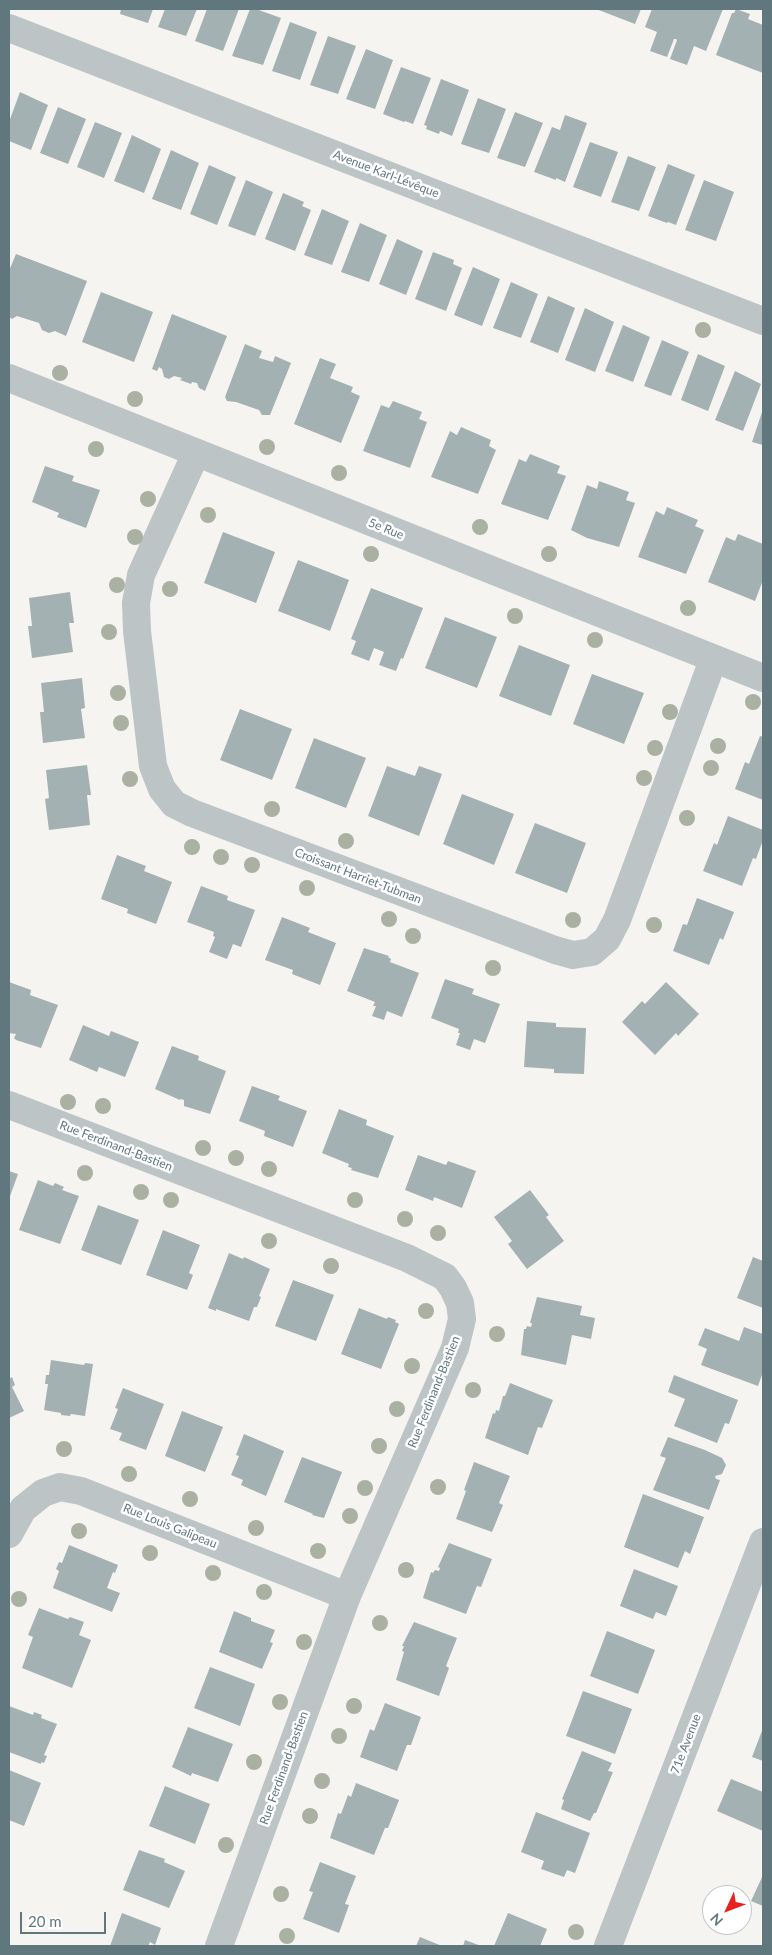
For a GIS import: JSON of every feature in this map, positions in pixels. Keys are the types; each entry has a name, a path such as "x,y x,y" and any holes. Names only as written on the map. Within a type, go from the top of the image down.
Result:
{"street":[{"name":"Avenue Karl-Lévêque","path":"9,28 763,321"},
{"name":"5e Rue","path":"9,378 713,660 763,678"},
{"name":"Croissant Harriet-Tubman","path":"196,453 141,575 136,603 137,631 153,766 162,789 174,804 192,813 555,950 573,955 592,952 607,939 617,920 713,660"},
{"name":"Rue Ferdinand-Bastien","path":"9,1105 408,1258 445,1277 454,1288 460,1303 462,1319 455,1348 347,1596 219,1946"},
{"name":"Rue Louis Galipeau","path":"9,1534 23,1509 43,1493 60,1486 82,1491 347,1596"},
{"name":"71e Avenue","path":"608,1946 763,1542"}],"building":[{"path":"121,9 153,9 148,23 120,14"},
{"path":"165,9 197,9 186,36 158,27"},
{"path":"207,9 239,9 223,51 195,41"},
{"path":"250,9 256,9 281,18 263,65 232,56"},
{"path":"596,9 641,9 635,24"},
{"path":"652,9 723,9 706,51 694,46 687,65 670,59 676,39 674,39 667,57 650,51 657,32 645,27"},
{"path":"736,9 750,14 748,19 763,25 763,73 716,55 732,13"},
{"path":"290,22 317,32 300,80 272,71"},
{"path":"328,36 356,46 338,94 310,85"},
{"path":"366,49 393,60 375,109 346,99"},
{"path":"401,67 431,78 413,124 383,114"},
{"path":"441,79 469,90 452,136 440,131 439,134 426,129 427,126 424,125"},
{"path":"20,92 48,105 31,150 9,141 9,122"},
{"path":"478,98 506,109 489,153 461,144"},
{"path":"58,107 86,119 68,164 40,153"},
{"path":"515,112 543,123 525,167 497,158"},
{"path":"565,115 587,123 565,182 534,172 552,127 560,130"},
{"path":"95,122 122,133 104,178 77,167"},
{"path":"132,135 161,149 144,193 114,181"},
{"path":"590,142 618,152 601,197 573,187"},
{"path":"171,150 199,163 181,210 152,199"},
{"path":"628,156 656,167 639,211 611,202"},
{"path":"668,164 695,175 676,225 648,216"},
{"path":"209,165 236,177 217,225 190,214"},
{"path":"246,180 273,192 255,236 228,226"},
{"path":"704,180 734,192 716,241 685,230"},
{"path":"283,193 304,202 302,206 311,210 295,251 265,239"},
{"path":"322,209 349,221 332,265 304,255"},
{"path":"360,223 387,235 369,282 341,272"},
{"path":"397,239 423,251 406,295 379,284"},
{"path":"433,252 454,260 453,264 462,268 446,311 415,299"},
{"path":"16,254 87,281 66,336 55,331 49,333 42,330 39,323 17,316 12,319 9,317 9,271"},
{"path":"473,267 500,279 482,326 454,315"},
{"path":"511,282 538,294 521,338 493,328"},
{"path":"101,292 153,312 134,362 82,342"},
{"path":"548,296 575,308 558,353 530,342"},
{"path":"585,308 614,322 595,372 565,360"},
{"path":"172,314 227,336 205,391 199,388 197,383 192,382 191,384 180,380 182,378 174,376 169,379 164,377 162,369 159,367 157,371 152,369"},
{"path":"623,325 650,337 633,382 605,371"},
{"path":"662,340 689,352 671,396 644,386"},
{"path":"245,344 262,351 259,358 273,362 275,356 291,363 270,415 262,415 259,410 227,401 225,397"},
{"path":"698,354 725,366 708,411 681,400"},
{"path":"320,358 336,364 330,378 353,387 351,392 360,396 341,443 294,424"},
{"path":"735,371 761,384 743,431 715,420"},
{"path":"393,401 422,412 419,419 427,422 410,468 363,451 381,405 389,408"},
{"path":"763,409 763,445 752,442"},
{"path":"461,427 491,440 489,446 496,450 478,494 431,477 450,431 457,435"},
{"path":"530,454 560,466 557,473 566,476 548,520 501,504 519,459 526,462"},
{"path":"45,466 74,476 72,481 100,490 86,528 57,517 59,513 32,502"},
{"path":"599,481 629,492 626,500 635,503 619,547 587,538 571,530 587,485 597,489"},
{"path":"667,507 698,520 695,526 704,530 686,574 638,557 656,511 664,515"},
{"path":"223,532 275,552 256,603 204,583"},
{"path":"738,534 763,544 763,580 755,601 708,582 726,537 735,541"},
{"path":"298,560 349,580 330,631 278,611"},
{"path":"371,588 423,608 403,659 401,658 396,671 379,665 384,652 374,648 369,661 351,654 356,641 351,639"},
{"path":"70,592 74,623 69,623 73,652 32,658 28,626 32,626 29,598"},
{"path":"445,617 497,637 477,688 425,668"},
{"path":"519,645 570,665 551,716 499,696"},
{"path":"592,674 644,693 624,744 573,724"},
{"path":"82,678 85,708 81,709 85,738 43,743 40,712 44,712 41,683"},
{"path":"240,709 292,729 272,780 220,760"},
{"path":"760,736 763,737 763,800 735,789 745,762 749,764"},
{"path":"314,738 366,758 346,808 295,788"},
{"path":"87,765 91,795 87,795 90,825 49,830 45,799 49,798 46,770"},
{"path":"387,766 415,776 419,766 442,774 419,836 368,816"},
{"path":"462,794 514,814 494,865 443,844"},
{"path":"728,816 763,830 763,840 756,859 753,858 742,886 703,871 714,843 717,845"},
{"path":"535,823 586,843 567,893 515,873"},
{"path":"117,855 146,866 144,871 172,882 156,924 127,913 128,909 101,899"},
{"path":"201,886 228,896 227,900 255,910 241,947 233,944 227,959 209,952 215,937 213,936 214,932 187,922"},
{"path":"697,898 734,912 723,940 720,938 709,965 673,951 683,924 687,925"},
{"path":"282,917 310,928 308,932 336,943 320,985 292,974 293,970 265,960"},
{"path":"364,948 389,956 390,962 419,973 402,1017 387,1011 384,1020 372,1016 376,1006 373,1006 375,1002 347,991"},
{"path":"445,979 474,989 472,994 500,1004 485,1043 474,1039 470,1050 456,1045 460,1033 458,1033 459,1029 431,1018"},
{"path":"9,982 31,990 30,995 58,1005 41,1048 16,1040 14,1038 16,1034 9,1033"},
{"path":"666,982 699,1014 678,1036 676,1033 655,1055 622,1022 642,1001 645,1004"},
{"path":"527,1021 556,1023 556,1027 586,1028 584,1074 554,1073 554,1069 524,1067"},
{"path":"83,1025 109,1036 111,1031 139,1042 125,1077 99,1067 97,1072 69,1060"},
{"path":"172,1046 199,1056 198,1060 226,1071 210,1114 184,1106 184,1100 155,1089"},
{"path":"252,1086 280,1096 278,1100 307,1111 293,1147 264,1136 265,1131 239,1121"},
{"path":"339,1109 367,1120 366,1125 394,1136 378,1178 351,1170 352,1168 348,1167 349,1164 322,1153"},
{"path":"418,1155 446,1165 448,1161 476,1171 462,1208 434,1197 433,1201 405,1190"},
{"path":"9,1171 18,1174 9,1199"},
{"path":"38,1180 53,1186 55,1183 64,1187 62,1190 79,1196 60,1244 19,1230"},
{"path":"530,1190 549,1215 546,1217 564,1241 527,1269 508,1244 512,1241 494,1217"},
{"path":"98,1205 139,1220 121,1265 81,1250"},
{"path":"163,1230 200,1245 189,1273 193,1275 187,1290 146,1275"},
{"path":"229,1253 243,1259 244,1257 270,1269 259,1296 261,1297 257,1307 254,1307 249,1321 208,1308"},
{"path":"753,1257 763,1261 763,1308 737,1298"},
{"path":"293,1280 334,1295 316,1341 275,1326"},
{"path":"537,1297 582,1306 580,1315 595,1318 591,1339 572,1335 566,1365 521,1355 524,1329 527,1326 531,1327 532,1323 530,1323"},
{"path":"359,1308 387,1319 388,1317 396,1320 395,1322 399,1324 381,1369 341,1354"},
{"path":"744,1327 763,1334 763,1372 758,1386 701,1365 707,1349 698,1345 705,1328 739,1341"},
{"path":"51,1360 84,1365 85,1363 93,1364 85,1416 61,1415 61,1413 44,1410 48,1384 45,1384 46,1375 49,1375"},
{"path":"674,1375 738,1400 729,1424 725,1423 717,1443 674,1426 685,1399 668,1392"},
{"path":"12,1377 15,1385 12,1387 24,1411 9,1418 9,1379"},
{"path":"510,1383 553,1400 542,1428 538,1427 528,1455 485,1438 493,1413 495,1414 496,1410 499,1411 503,1396 505,1396"},
{"path":"123,1388 164,1404 146,1450 119,1440 122,1433 110,1429 118,1409 115,1408"},
{"path":"182,1411 223,1427 205,1472 165,1456"},
{"path":"244,1434 284,1451 266,1496 241,1485 243,1480 231,1475 239,1456 236,1455"},
{"path":"668,1437 722,1458 726,1465 722,1474 715,1476 716,1479 720,1480 709,1510 653,1490 666,1458 660,1456"},
{"path":"302,1457 342,1472 324,1518 312,1515 284,1502"},
{"path":"474,1462 510,1476 499,1503 503,1505 492,1532 456,1519"},
{"path":"643,1494 704,1517 690,1554 685,1551 678,1568 624,1547"},
{"path":"449,1543 492,1559 481,1587 477,1586 466,1614 423,1598 431,1572 439,1571 440,1568 438,1567"},
{"path":"69,1545 118,1565 107,1588 120,1593 112,1612 53,1588 59,1571 56,1569 59,1562 62,1563"},
{"path":"634,1569 678,1586 666,1616 656,1612 653,1619 620,1606"},
{"path":"39,1608 68,1619 70,1617 84,1622 79,1635 91,1640 72,1688 22,1668 33,1637 28,1635"},
{"path":"234,1611 251,1618 251,1621 275,1630 270,1642 273,1643 262,1669 219,1652"},
{"path":"414,1622 457,1638 446,1666 449,1668 439,1696 396,1680 404,1652 402,1651 404,1646 402,1646"},
{"path":"607,1631 655,1650 638,1694 590,1676"},
{"path":"210,1667 255,1684 240,1726 194,1708"},
{"path":"583,1691 632,1709 615,1754 566,1736"},
{"path":"385,1703 421,1717 411,1745 407,1745 397,1771 360,1757 370,1729 374,1731"},
{"path":"9,1706 33,1715 34,1712 42,1715 41,1718 57,1724 44,1755 47,1756 44,1763 41,1762 41,1764 9,1752"},
{"path":"188,1727 233,1744 218,1782 192,1773 191,1776 172,1767"},
{"path":"763,1728 763,1761 752,1757"},
{"path":"582,1751 612,1763 608,1771 613,1772 596,1813 594,1813 590,1821 561,1809 564,1800 562,1799"},
{"path":"9,1770 41,1783 24,1826 9,1820"},
{"path":"731,1779 763,1792 763,1831 717,1811"},
{"path":"356,1783 399,1800 388,1828 385,1828 374,1855 330,1838 338,1813 341,1814 348,1795 351,1797"},
{"path":"165,1786 210,1804 195,1844 149,1826"},
{"path":"536,1812 590,1833 575,1873 567,1870 564,1877 541,1869 544,1861 521,1852"},
{"path":"139,1850 165,1859 164,1862 185,1871 169,1908 123,1890"},
{"path":"320,1862 356,1876 345,1904 349,1905 339,1933 303,1919 313,1892 309,1891"},
{"path":"763,1875 763,1906 752,1901"},
{"path":"122,1913 161,1928 155,1945 150,1942 148,1946 110,1946"},
{"path":"508,1913 547,1929 540,1946 494,1946"},
{"path":"420,1937 442,1946 416,1946"},
{"path":"465,1940 481,1946 463,1946"}]}
